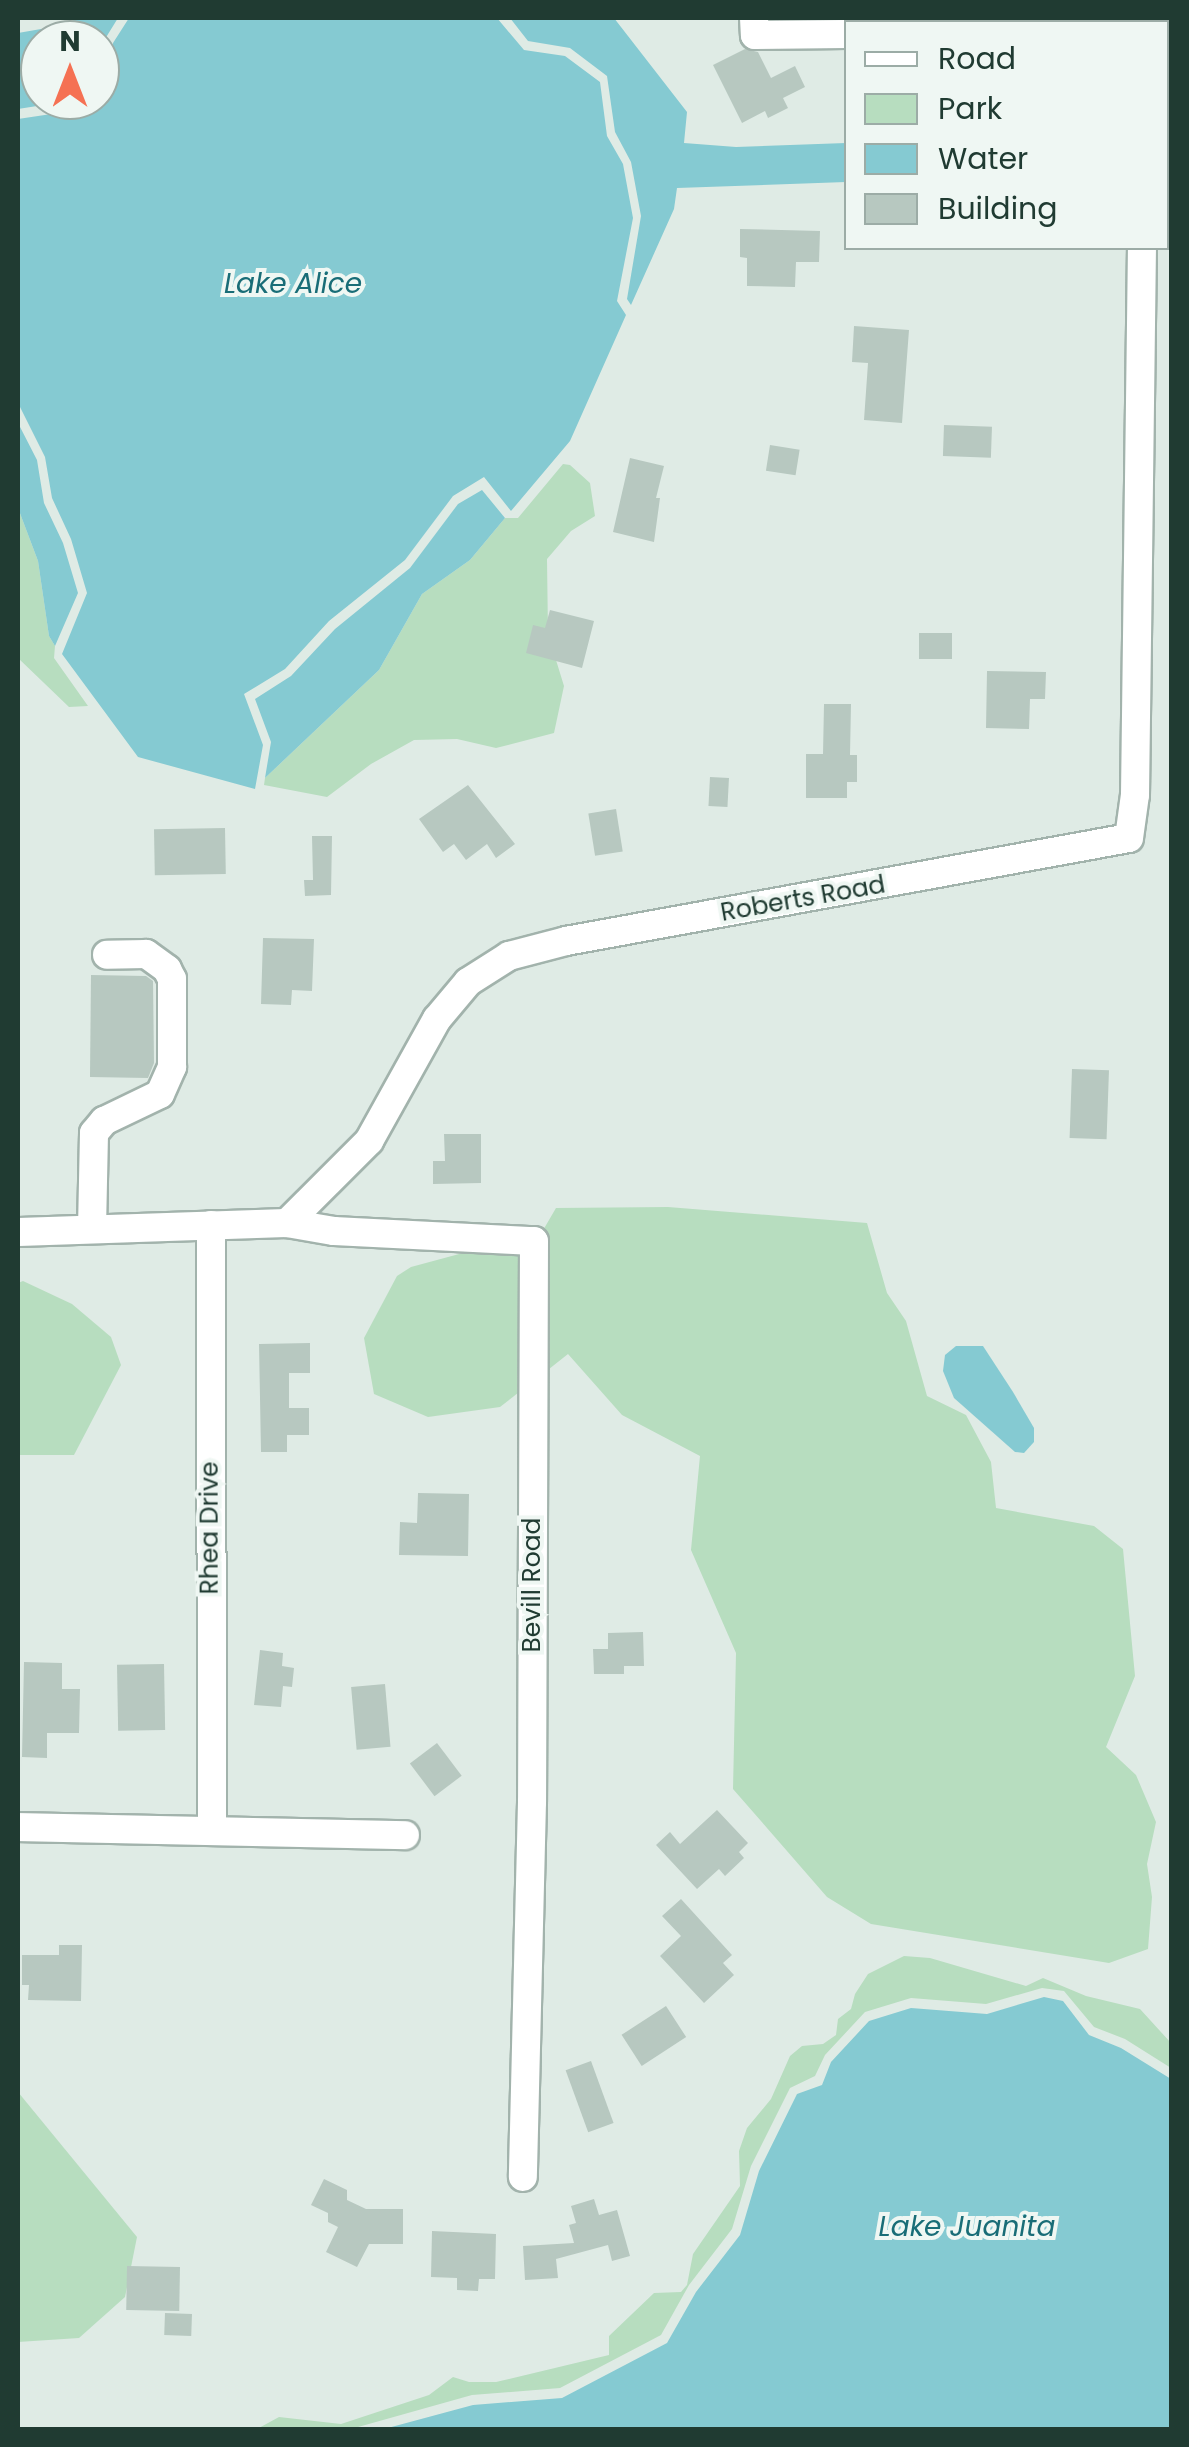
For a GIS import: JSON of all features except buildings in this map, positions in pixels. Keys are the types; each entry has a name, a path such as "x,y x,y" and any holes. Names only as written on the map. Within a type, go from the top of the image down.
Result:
{"street":[{"path":"754,18 755,36 844,34"},
{"name":"Roberts Road","path":"287,1223 370,1142 437,1020 468,982 508,956 566,941 1128,838 1134,795 1142,250"},
{"path":"92,1229 94,1134 104,1121 160,1094 172,1068 172,979 167,969 146,954 106,955"},
{"path":"18,1232 287,1223"},
{"name":"Bevill Road","path":"287,1223 334,1231 534,1241 532,1802 523,2177"},
{"name":"Rhea Drive","path":"211,1225 212,1832"},
{"path":"18,1826 405,1835"}],"green space":[{"path":"1172,18 1171,240 1169,20 1165,20"},
{"path":"563,464 570,465 590,483 595,516 571,531 547,559 548,634 564,686 554,733 496,748 457,739 414,740 371,764 327,797 264,785 265,778 379,670 422,594 470,560 505,518 518,518"},
{"path":"18,508 38,561 54,658 88,706 69,707 18,658"},
{"path":"668,1207 867,1223 887,1293 906,1321 927,1396 966,1415 991,1462 996,1508 1094,1526 1123,1549 1135,1676 1106,1747 1136,1775 1156,1822 1147,1864 1152,1897 1148,1949 1109,1963 871,1924 827,1897 733,1789 736,1653 691,1550 700,1456 622,1415 568,1354 544,1373 542,1232 556,1208"},
{"path":"474,1250 524,1252 523,1389 500,1407 428,1417 374,1394 364,1338 397,1276 411,1267"},
{"path":"23,1281 72,1304 111,1337 121,1365 74,1455 18,1455 18,1283"},
{"path":"904,1956 930,1958 1026,1986 1043,1978 1086,1996 1140,2009 1171,2043 1171,2068 1125,2039 1094,2027 1064,1991 1042,1988 986,2004 911,1998 865,2012 825,2055 815,2076 790,2088 751,2166 732,2229 689,2285 661,2335 560,2388 472,2395 351,2429 257,2429 279,2417 341,2424 429,2395 453,2377 469,2382 496,2382 609,2355 609,2336 654,2293 681,2292 687,2285 693,2254 740,2186 739,2151 747,2128 771,2099 790,2056 802,2046 823,2044 836,2035 838,2019 851,2009 868,1974"},
{"path":"18,2092 137,2237 125,2297 79,2338 18,2342"}],"water":[{"path":"78,18 118,18 117,20 74,20"},
{"name":"Lake Alice","path":"129,18 497,18 524,50 565,56 600,82 607,136 623,164 633,218 617,301 626,315 570,441 511,511 484,477 453,496 405,560 329,621 285,669 244,694 263,745 255,789 138,757 62,654 87,593 71,539 52,498 45,457 18,403 18,119 120,120 120,32"},
{"path":"510,18 614,18 687,112 684,143 736,147 844,143 844,182 677,188 674,209 631,305 627,299 641,216 631,162 615,132 607,76 570,48 528,41"},
{"path":"18,33 20,33 18,109"},
{"path":"18,423 37,460 44,503 63,543 78,593 55,646 49,636 38,561 18,508"},
{"path":"482,490 505,518 470,560 422,594 379,670 265,778 271,742 255,699 291,676 335,629 410,568 458,504"},
{"path":"956,1346 983,1346 1013,1392 1034,1428 1034,1442 1024,1453 1015,1452 954,1398 943,1371 945,1355"},
{"name":"Lake Juanita","path":"1044,1997 1063,2001 1089,2035 1121,2048 1171,2079 1171,2429 384,2429 473,2405 562,2398 667,2343 696,2292 740,2235 759,2171 797,2094 822,2085 831,2062 869,2021 911,2008 987,2014"}]}
